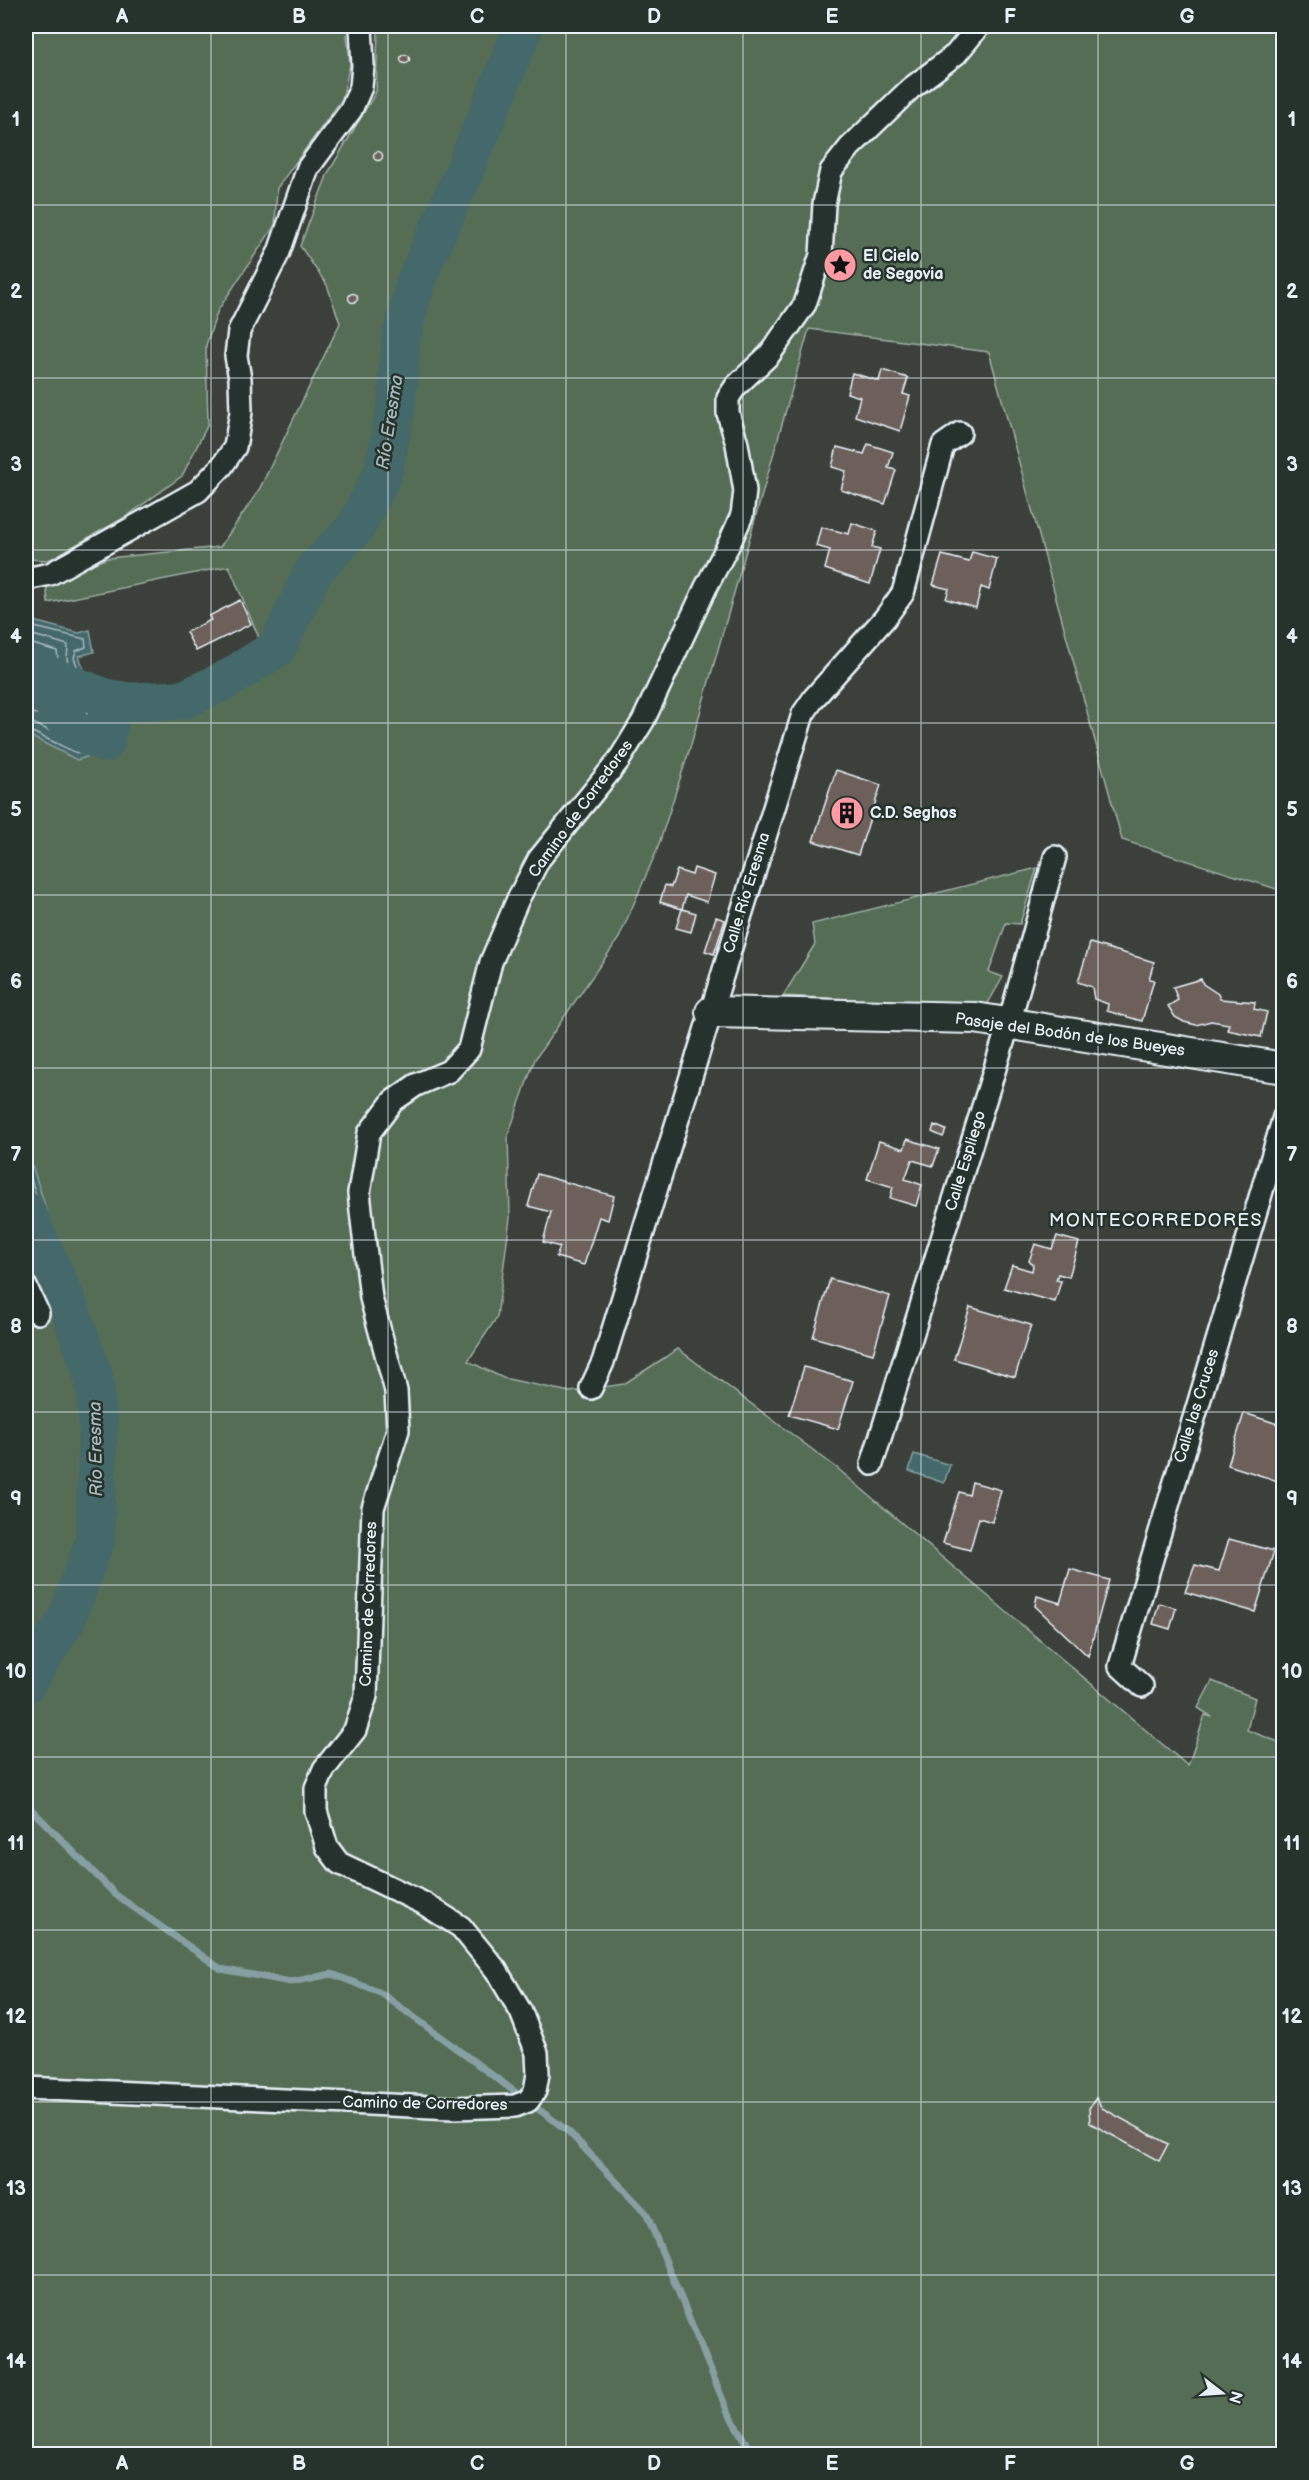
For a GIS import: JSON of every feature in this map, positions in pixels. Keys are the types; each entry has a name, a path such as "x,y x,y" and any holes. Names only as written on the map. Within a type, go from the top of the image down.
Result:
{"street":[{"path":"26,579 50,574 198,491 222,466 235,447 241,412 240,379 236,356 239,331 279,252 308,168 351,110 361,87 363,66 361,26"},
{"name":"Camino de Corredores","path":"26,2088 495,2108 515,2106 528,2101 535,2091 538,2074 537,2053 521,2012 496,1970 460,1927 423,1903 339,1863 327,1847 316,1811 316,1788 324,1770 356,1730 366,1695 373,1508 398,1430 396,1391 371,1298 359,1193 369,1132 393,1101 416,1085 449,1071 469,1049 491,962 518,899 539,859 619,760 643,722 706,587 730,542 742,515 745,491 737,444 728,413 728,398 736,386 769,355 805,304 821,255 824,204 831,171 850,147 910,89 956,54 979,26"},
{"name":"Calle Río Eresma","path":"591,1388 603,1362 803,714 814,698 885,618 903,593 943,445 960,433"},
{"name":"Calle Espliego","path":"872,1464 1009,1023 1055,857"},
{"name":"Pasaje del Bodón de los Bueyes","path":"711,1012 975,1018 1284,1068"},
{"name":"Calle las Cruces","path":"1142,1686 1120,1666 1284,1117"},
{"path":"26,1287 38,1313"}],"green space":[{"path":"26,26 346,26 350,64 342,99 277,188 275,225 218,310 206,345 208,424 182,476 127,516 49,560 26,559"},
{"path":"378,26 1283,26 1283,891 1122,840 989,352 809,329 690,748 657,850 619,938 535,1059 508,1135 510,1218 497,1317 468,1361 503,1378 570,1392 624,1384 678,1349 837,1468 1188,1766 1205,1715 1212,1717 1198,1708 1212,1681 1255,1698 1247,1730 1284,1744 1284,1829 1281,1836 1284,1837 1283,2454 26,2454 26,1244 62,1324 98,1438 94,1379 70,1309 26,1211 26,666 86,691 117,699 150,701 142,685 180,687 246,667 266,655 229,566 48,603 46,581 108,558 220,547 259,490 340,323 327,285 300,246 328,173 376,92"},
{"path":"1037,868 1020,924 1006,923 989,972 1003,977 987,1005 783,996 815,944 812,924"}],"water":[{"path":"26,619 79,633 90,630 94,652 79,656 89,683 107,685 90,756 77,760 26,734"},
{"path":"26,1147 54,1233 70,1309 26,1229"},
{"path":"914,1454 950,1465 944,1483 909,1471"}],"building":[{"path":"405,55 409,59 405,63 401,59"},
{"path":"378,152 382,156 378,160 374,156"},
{"path":"353,294 357,298 353,302 349,298"},
{"path":"882,370 908,378 903,394 910,396 900,431 855,416 860,397 847,393 852,373 879,381"},
{"path":"868,444 893,452 888,468 896,470 885,504 841,490 846,471 832,467 837,447 864,454"},
{"path":"852,523 877,531 872,547 880,549 870,584 825,569 830,550 816,546 821,527 849,534"},
{"path":"972,552 997,559 989,590 981,587 976,608 946,599 949,589 933,585 942,555 969,562"},
{"path":"240,600 251,624 196,651 186,632 211,620 209,616"},
{"name":"C.D. Seghos","path":"836,770 881,785 858,855 813,841"},
{"path":"694,868 715,875 707,902 686,895 682,909 660,902 665,885 671,887 677,870 692,875"},
{"path":"682,909 696,913 691,932 676,928"},
{"path":"716,917 725,920 714,954 705,951"},
{"path":"1090,943 1154,962 1149,979 1154,980 1142,1021 1107,1011 1108,1004 1094,999 1092,987 1078,982"},
{"path":"1201,979 1203,984 1218,994 1220,999 1255,1002 1254,1009 1267,1012 1261,1037 1227,1030 1229,1024 1211,1021 1196,1025 1175,1017 1168,1006 1178,1000 1173,987"},
{"path":"934,1125 946,1130 943,1137 932,1132"},
{"path":"907,1139 939,1149 933,1166 912,1160 905,1179 922,1185 916,1206 890,1198 893,1187 867,1179 879,1141 904,1149"},
{"path":"537,1174 614,1196 608,1220 599,1217 584,1265 556,1257 560,1247 543,1242 551,1212 528,1206"},
{"path":"1057,1236 1079,1242 1069,1277 1058,1274 1056,1280 1061,1281 1055,1302 1004,1288 1012,1265 1032,1271 1033,1265 1029,1261 1035,1244 1052,1249"},
{"path":"830,1279 890,1296 873,1354 813,1337"},
{"path":"970,1307 1031,1325 1015,1377 954,1359"},
{"path":"804,1367 853,1381 838,1429 789,1415"},
{"path":"1244,1413 1284,1426 1284,1483 1228,1465"},
{"path":"972,1482 1001,1490 992,1522 979,1518 970,1550 943,1543 959,1492 969,1495"},
{"path":"1229,1539 1274,1551 1255,1612 1185,1592 1195,1565 1219,1571"},
{"path":"1070,1569 1109,1580 1088,1656 1035,1606 1037,1596 1060,1603"},
{"path":"1159,1603 1176,1608 1170,1629 1153,1624"},
{"path":"1096,2098 1102,2108 1168,2144 1159,2161 1090,2123 1089,2108"}],"waterway":[{"name":"Río Eresma","path":"26,666 105,698 129,702 183,700 228,679 277,648 314,570 356,527 383,472 396,408 401,339 416,280 464,172 524,26"},
{"path":"55,707 71,728 105,743 114,700"},
{"name":"Río Eresma","path":"26,1211 70,1309 94,1379 98,1424 95,1540 66,1620 26,1684"},
{"path":"26,1804 116,1895 221,1969 291,1982 332,1974 381,1993 568,2131 646,2213 727,2410 752,2454"}],"place":[{"name":"El Cielo de Segovia","path":"840,265"},
{"name":"C.D. Seghos","path":"847,813"}],"district":[{"name":"MONTECORREDORES","path":"1156,1220"}]}
